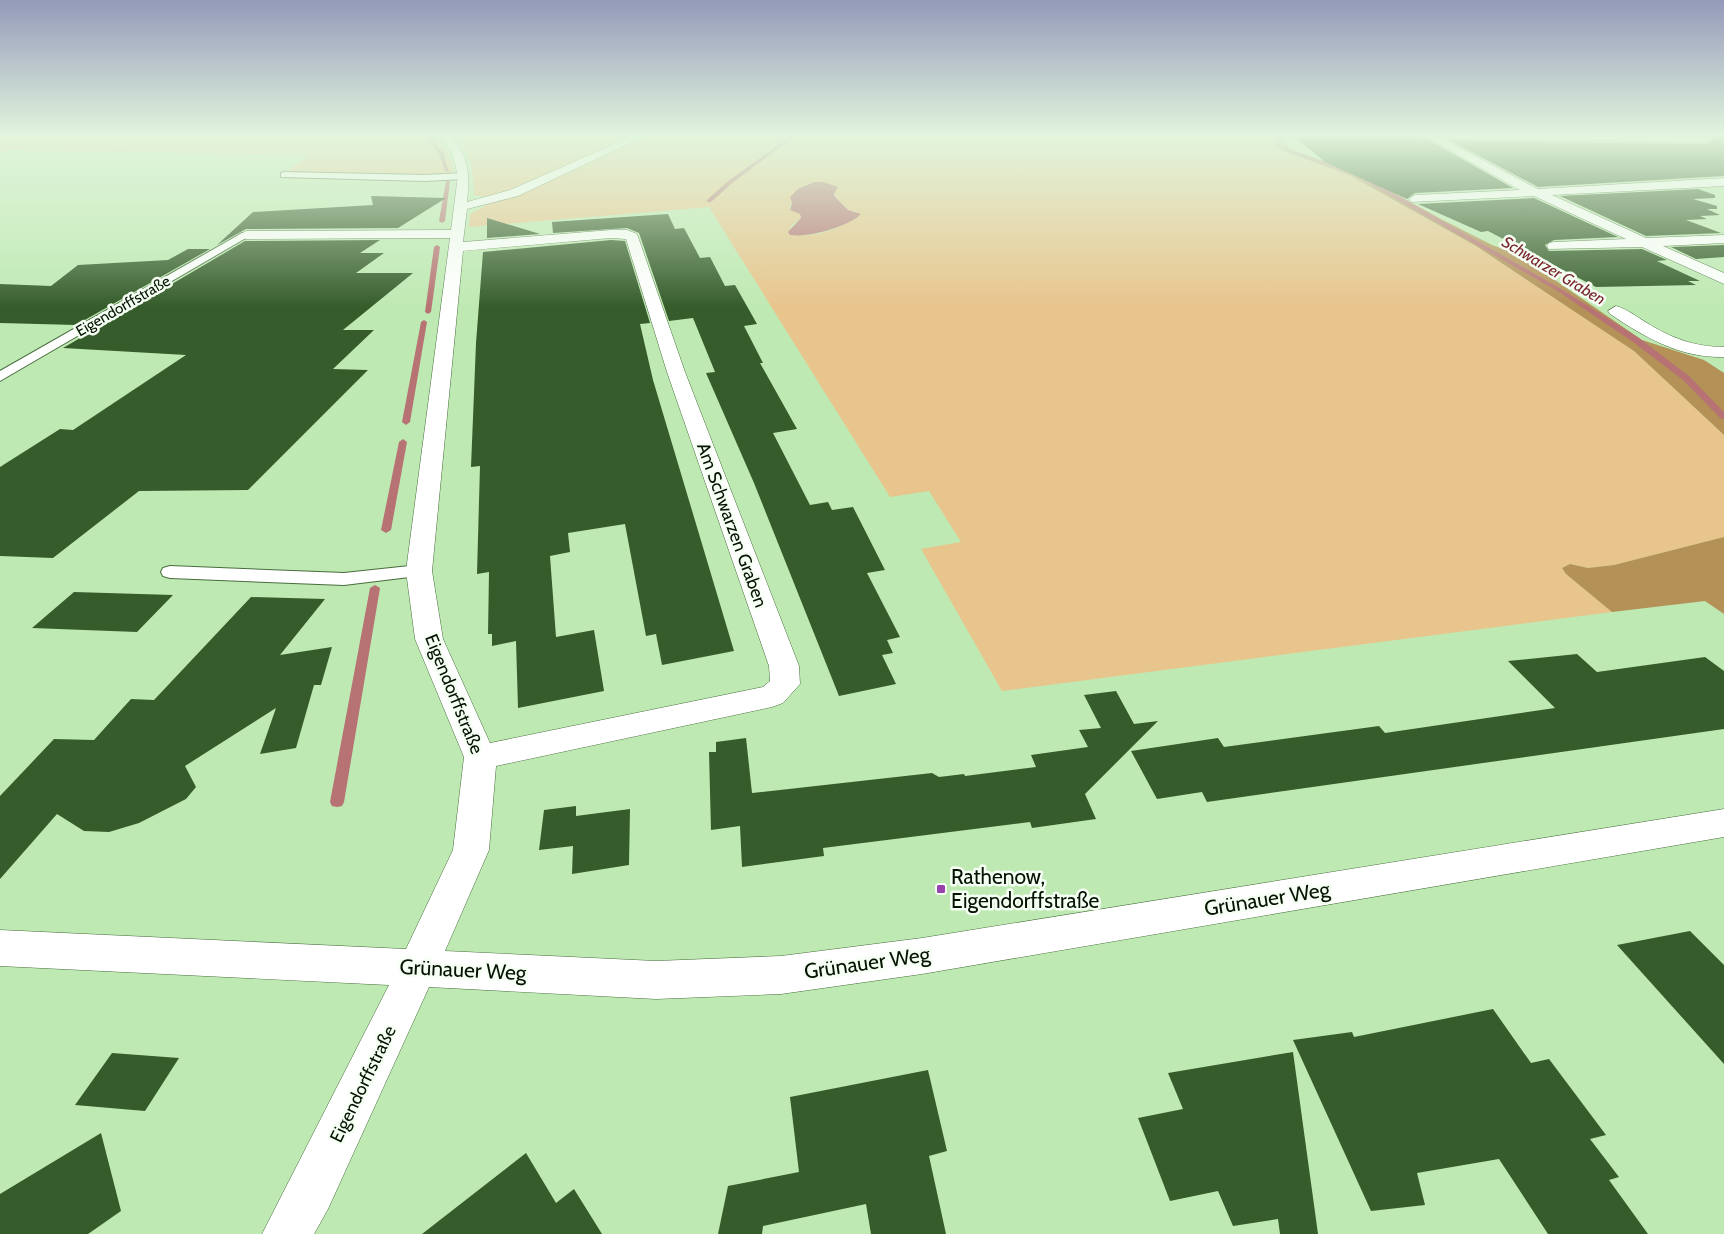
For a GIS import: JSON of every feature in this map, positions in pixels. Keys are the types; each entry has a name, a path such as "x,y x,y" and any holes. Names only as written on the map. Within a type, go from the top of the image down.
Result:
{"street":[{"name":"Eigendorffstraße","path":"287,1234 311,1192 418,968 471,850 480,757 429,639 419,570 462,193"},
{"path":"461,207 512,193"},
{"path":"1535,193 1724,279"},
{"path":"1415,199 1542,193"},
{"name":"Am Schwarzen Graben","path":"457,240 611,234 627,234 632,237 676,372 784,666 785,684 772,696 480,757"},
{"name":"Eigendorffstraße","path":"246,235 457,240"},
{"path":"1554,246 1724,239"},
{"path":"1616,311 1670,344 1707,354 1724,352"},
{"name":"Grünauer Weg","path":"0,948 656,980 781,974 922,956 1724,823"}],"lane":[{"name":"Eigendorffstraße","path":"228,235 246,235"},
{"name":"Eigendorffstraße","path":"0,377 246,235"},
{"path":"170,572 344,578 419,570"}],"shaded area":[{"path":"474,193 503,193 487,196 474,195"},
{"path":"518,193 796,193 789,208 800,214 801,218 791,226 790,235 798,236 817,234 837,228 852,218 857,212 848,210 835,197 835,193 1381,193 1476,246 1634,351 1724,435 1724,537 1614,565 1588,568 1570,564 1562,568 1566,574 1612,612 1002,691 921,549 961,542 929,491 890,497 709,207 469,227 470,214 488,204"},
{"path":"794,193 835,193 835,197 848,210 861,214 838,227 807,235 790,235 788,232 801,218 800,214 790,210 792,203 790,197"},
{"path":"1381,193 1394,193 1492,245 1517,254 1642,340 1704,360 1724,373 1724,435 1634,351 1476,246"},
{"path":"1724,537 1724,614 1705,601 1612,612 1566,574 1562,568 1570,564 1588,568 1614,565"}],"building":[{"path":"1393,193 1423,193 1415,193 1407,199"},
{"path":"1627,193 1708,193 1715,195 1715,198 1693,199 1717,206 1717,209 1707,209 1720,215 1700,216 1707,219 1686,220 1721,233 1646,236 1560,196"},
{"path":"371,196 446,198 398,228 246,229 217,245 253,212 373,205"},
{"path":"1534,198 1618,237 1554,240 1545,245 1549,251 1642,249 1667,260 1657,261 1700,281 1688,281 1696,285 1596,287 1488,231 1481,232 1418,204"},
{"path":"668,214 675,229 684,228 700,258 710,257 725,286 735,285 757,324 744,326 763,363 760,363 797,429 773,433 810,505 828,502 832,510 853,507 885,570 867,573 900,637 887,640 893,653 882,655 896,684 839,696 754,483 706,373 715,372 693,318 669,321 639,233 627,228 553,233 552,222"},
{"path":"487,218 540,234 487,238"},
{"path":"380,240 360,253 384,253 356,273 413,273 343,330 374,330 333,369 368,370 248,490 139,491 53,558 0,556 0,467 60,429 73,430 186,355 63,348 245,241"},
{"path":"611,240 625,241 650,323 640,324 653,380 734,651 662,665 656,634 646,636 625,524 568,533 570,552 550,556 556,637 594,630 604,691 518,708 516,641 492,646 492,634 488,634 489,572 477,574 480,466 471,467 476,343 483,252"},
{"path":"1724,245 1724,257 1696,259 1671,247"},
{"path":"188,249 210,249 76,325 0,323 0,284 51,286 78,265 168,260"},
{"path":"74,592 173,595 137,632 32,628"},
{"path":"251,597 325,599 280,655 332,647 321,685 314,685 296,748 260,754 276,708 185,766 196,787 186,799 139,823 109,832 84,831 57,814 0,879 0,796 54,739 94,740 131,699 154,700"},
{"path":"1577,654 1597,672 1705,657 1724,671 1724,729 1207,802 1202,792 1157,799 1131,751 1218,738 1224,747 1379,726 1385,733 1555,708 1508,661"},
{"path":"1116,691 1134,724 1158,721 1085,794 1096,819 1032,828 1030,822 823,848 824,856 742,867 740,826 711,830 709,752 716,752 716,742 746,738 752,793 932,773 939,777 964,774 965,776 1036,767 1031,755 1088,747 1079,730 1101,728 1084,695"},
{"path":"576,806 576,816 630,809 629,865 572,874 573,846 539,850 544,810"},
{"path":"1690,931 1724,965 1724,1064 1617,945"},
{"path":"1493,1009 1531,1063 1549,1059 1606,1135 1590,1139 1619,1177 1609,1180 1648,1234 1548,1234 1499,1159 1417,1173 1425,1205 1371,1211 1293,1040 1352,1032 1354,1037"},
{"path":"1293,1052 1318,1234 1280,1234 1278,1219 1233,1226 1218,1191 1170,1201 1138,1118 1183,1109 1168,1073"},
{"path":"112,1053 179,1058 145,1111 75,1105"},
{"path":"928,1070 947,1151 929,1156 946,1234 871,1234 866,1204 763,1226 762,1234 718,1234 728,1186 799,1172 790,1097"},
{"path":"101,1133 121,1211 88,1234 0,1234 0,1194"},
{"path":"526,1153 556,1203 574,1189 602,1234 422,1234"}],"waterway":[{"path":"442,221 446,193"},
{"name":"Schwarzer Graben","path":"709,201 718,193"},
{"name":"Schwarzer Graben","path":"1389,193 1561,291 1636,340 1686,378 1724,417"},
{"path":"428,312 437,247"},
{"path":"406,422 424,322"},
{"path":"386,530 403,442"},
{"path":"337,802 375,588"}],"place":[{"name":"Rathenow, Eigendorffstraße","path":"941,889"}]}
